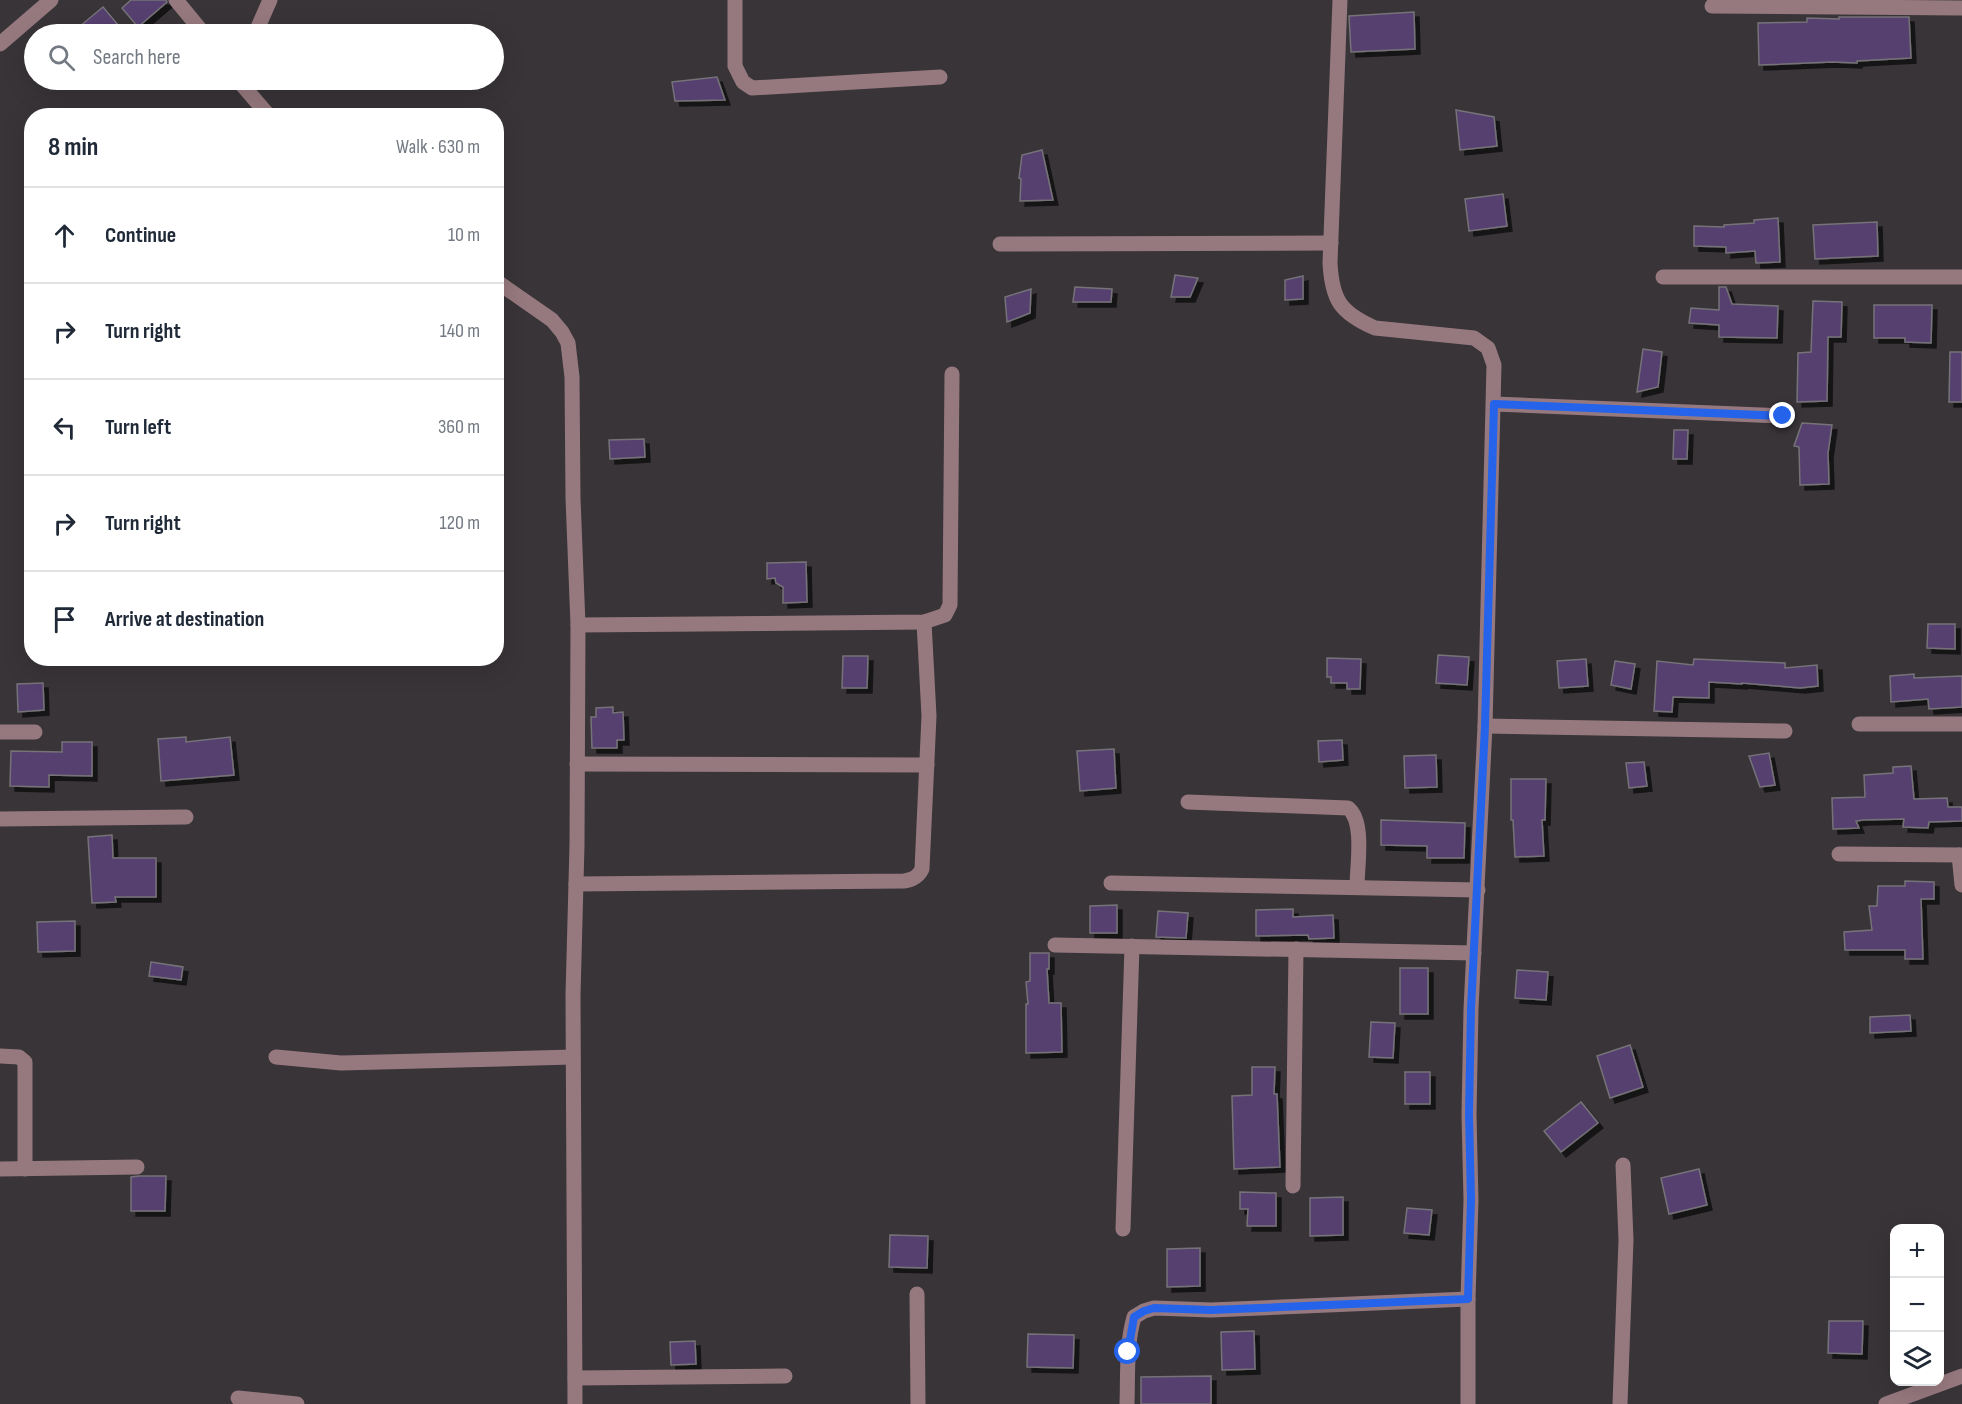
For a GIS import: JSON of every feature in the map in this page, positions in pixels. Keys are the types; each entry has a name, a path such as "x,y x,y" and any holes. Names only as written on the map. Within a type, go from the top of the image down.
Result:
{"street":[{"path":"0,44 51,0"},
{"path":"176,0 196,24"},
{"path":"259,24 270,0"},
{"path":"735,0 735,66 743,82 752,88 940,76"},
{"path":"1340,0 1331,243 1331,280 1334,294 1340,305 1364,323 1375,328 1473,338 1481,341 1488,348 1494,365 1485,726 1471,1009 1468,1404"},
{"path":"1712,6 1962,8"},
{"path":"249,90 263,108"},
{"path":"1000,244 1331,243"},
{"path":"1663,277 1962,277"},
{"path":"504,287 552,320 568,343 572,377 573,498 578,625 573,1057 575,1404"},
{"path":"578,625 924,622 945,615 950,605 952,375"},
{"path":"1494,404 1783,416"},
{"path":"576,884 911,880 918,875 922,869 929,694 924,622"},
{"path":"1859,724 1962,724"},
{"path":"1485,726 1785,731"},
{"path":"0,732 35,732"},
{"path":"577,764 927,765"},
{"path":"1188,802 1348,808 1356,816 1358,826 1357,887"},
{"path":"0,819 186,817"},
{"path":"1839,854 1960,855 1962,885"},
{"path":"1111,883 1478,890"},
{"path":"1055,945 1474,952"},
{"path":"1123,1229 1132,946"},
{"path":"1293,1186 1296,950"},
{"path":"0,1056 19,1057 25,1062 25,1169"},
{"path":"276,1057 341,1063 573,1057"},
{"path":"1620,1404 1626,1240 1623,1165"},
{"path":"0,1169 137,1167"},
{"path":"917,1294 918,1404"},
{"path":"1127,1404 1131,1328 1134,1317 1144,1311 1154,1308 1211,1310 1468,1299"},
{"path":"574,1378 785,1376"},
{"path":"1887,1404 1962,1376"},
{"path":"238,1398 297,1404"}],"building":[{"path":"131,0 166,0 167,2 141,24 135,24 122,8"},
{"path":"103,7 117,24 83,24"},
{"path":"1414,12 1415,49 1351,52 1349,16"},
{"path":"1839,17 1909,17 1911,58 1857,61 1857,63 1759,65 1758,23 1807,22 1807,18 1839,19"},
{"path":"717,77 725,100 675,101 672,82"},
{"path":"1456,110 1494,117 1497,146 1460,150"},
{"path":"1042,150 1053,200 1020,201 1021,179 1019,178 1022,155"},
{"path":"1503,194 1507,226 1469,231 1465,199"},
{"path":"1778,218 1780,262 1756,263 1755,251 1726,253 1726,247 1694,246 1694,226 1724,227 1724,225 1754,223 1754,220"},
{"path":"1877,222 1878,256 1815,259 1813,225"},
{"path":"1175,275 1198,278 1190,297 1171,297"},
{"path":"1303,276 1303,299 1285,300 1285,280"},
{"path":"1075,287 1112,289 1111,302 1073,302"},
{"path":"1719,287 1726,287 1732,304 1778,306 1777,338 1719,337 1719,325 1689,323 1691,308 1719,310"},
{"path":"1031,289 1030,313 1007,322 1005,297"},
{"path":"1813,301 1842,302 1841,337 1828,337 1827,401 1797,402 1798,353 1811,352"},
{"path":"1874,305 1932,305 1931,343 1905,342 1905,338 1874,338"},
{"path":"1643,349 1662,352 1658,387 1637,392"},
{"path":"1950,352 1962,352 1962,402 1949,402"},
{"path":"1802,423 1832,425 1828,453 1829,484 1800,485 1799,447 1794,446"},
{"path":"1674,430 1688,430 1687,459 1673,459"},
{"path":"644,439 645,457 610,459 609,440"},
{"path":"806,562 807,602 783,603 783,587 776,583 775,578 767,579 767,563"},
{"path":"1928,624 1955,624 1955,649 1927,648"},
{"path":"1438,655 1469,657 1467,685 1436,683"},
{"path":"843,656 868,656 867,688 842,688"},
{"path":"1327,658 1361,659 1360,689 1347,689 1347,683 1331,683 1331,677 1327,677"},
{"path":"1586,659 1588,686 1559,688 1557,661"},
{"path":"1694,659 1785,663 1785,668 1817,665 1818,686 1800,688 1709,682 1709,698 1673,697 1672,712 1654,711 1657,661 1693,665"},
{"path":"1615,661 1635,664 1631,689 1611,685"},
{"path":"1914,674 1914,678 1962,676 1962,707 1929,709 1928,699 1891,702 1890,676"},
{"path":"43,683 44,710 18,712 17,684"},
{"path":"613,707 613,713 623,712 624,740 617,740 617,748 592,748 591,717 596,717 596,708"},
{"path":"186,737 186,742 230,737 234,775 161,781 158,739"},
{"path":"1342,740 1343,760 1319,762 1318,741"},
{"path":"62,742 92,742 92,776 49,775 49,787 10,786 11,751 62,752"},
{"path":"1114,749 1116,788 1080,791 1077,751"},
{"path":"1769,753 1775,785 1760,787 1749,756"},
{"path":"1436,755 1437,787 1405,788 1404,756"},
{"path":"1644,762 1647,786 1629,788 1626,763"},
{"path":"1911,766 1914,799 1947,798 1948,807 1962,807 1962,821 1929,822 1928,828 1903,827 1904,819 1863,820 1856,821 1859,828 1833,829 1832,798 1865,797 1864,775 1893,773 1893,767"},
{"path":"1511,779 1546,779 1545,820 1542,820 1544,856 1515,857 1513,820 1511,820"},
{"path":"1381,820 1465,823 1464,858 1427,858 1427,846 1381,845"},
{"path":"112,835 113,858 156,858 156,897 115,897 116,902 92,903 88,837"},
{"path":"1905,881 1934,882 1934,899 1921,899 1923,959 1905,959 1905,950 1845,950 1844,932 1872,930 1869,906 1877,906 1878,886 1905,886"},
{"path":"1117,905 1117,933 1090,933 1090,906"},
{"path":"1293,909 1293,917 1333,915 1334,938 1309,939 1308,935 1256,936 1256,910"},
{"path":"1158,911 1188,913 1186,938 1156,937"},
{"path":"75,921 75,951 38,952 37,922"},
{"path":"1030,953 1049,953 1049,969 1047,969 1049,1003 1061,1003 1062,1052 1026,1053 1026,1004 1028,1004 1026,982 1030,981"},
{"path":"151,962 183,967 181,980 149,976"},
{"path":"1400,968 1428,968 1428,1014 1400,1014"},
{"path":"1517,970 1548,972 1546,1000 1515,998"},
{"path":"1910,1015 1911,1031 1870,1033 1870,1017"},
{"path":"1371,1022 1395,1023 1393,1058 1369,1057"},
{"path":"1630,1045 1643,1087 1610,1098 1597,1056"},
{"path":"1252,1067 1275,1067 1274,1094 1277,1094 1280,1167 1234,1169 1232,1096 1252,1095"},
{"path":"1405,1072 1430,1072 1430,1104 1405,1104"},
{"path":"1581,1102 1598,1123 1561,1152 1544,1131"},
{"path":"1699,1169 1707,1205 1669,1214 1661,1178"},
{"path":"166,1176 165,1211 131,1211 131,1177"},
{"path":"1240,1192 1276,1193 1276,1226 1247,1226 1248,1209 1240,1209"},
{"path":"1343,1197 1343,1235 1310,1236 1310,1198"},
{"path":"1407,1208 1432,1210 1429,1235 1404,1233"},
{"path":"890,1235 928,1236 927,1268 889,1267"},
{"path":"1200,1248 1200,1286 1167,1287 1167,1249"},
{"path":"1829,1321 1863,1321 1862,1354 1828,1353"},
{"path":"1254,1331 1255,1369 1222,1370 1221,1332"},
{"path":"1028,1334 1074,1335 1073,1368 1027,1367"},
{"path":"695,1341 696,1364 671,1365 670,1342"},
{"path":"1211,1376 1211,1404 1141,1404 1141,1377"}],"route":[{"path":"1128,1352 1134,1317 1154,1308 1211,1310 1468,1299 1471,1200 1469,1114 1471,1009 1485,726 1494,404 1783,416"}]}
